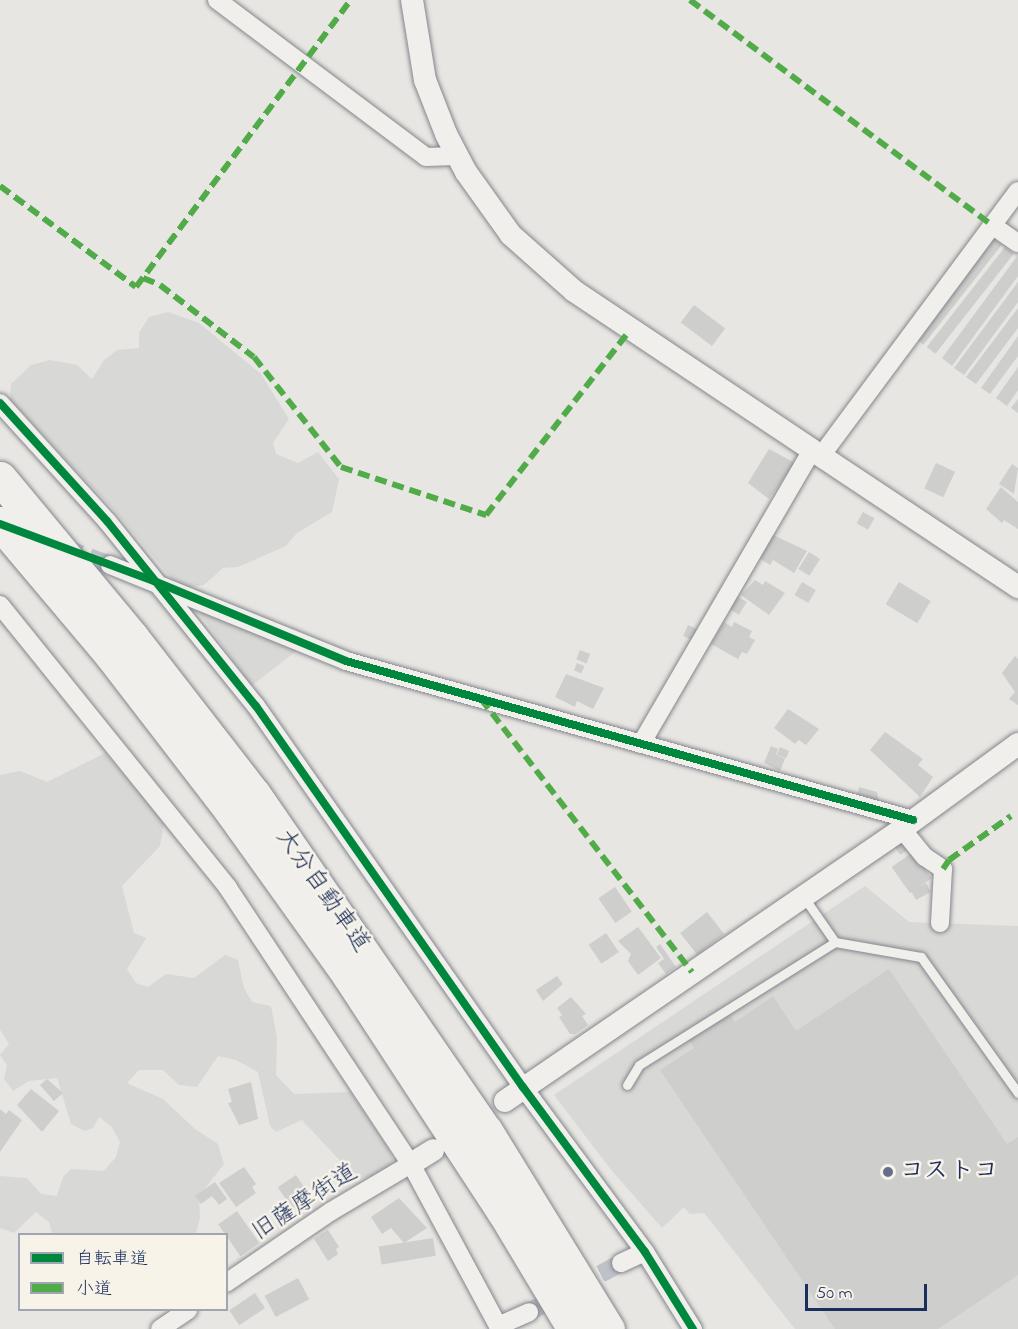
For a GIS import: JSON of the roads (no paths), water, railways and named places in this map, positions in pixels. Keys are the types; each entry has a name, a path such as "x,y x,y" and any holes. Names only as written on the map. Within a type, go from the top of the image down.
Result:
{"highway":[{"name":"大分自動車道","path":"0,478 132,637 254,794 486,1131 608,1329"},
{"name":"大分自動車道","path":"0,523 125,674 231,811 349,976 503,1211 574,1329"},
{"path":"486,1131 627,1329"}],"street":[{"path":"217,0 426,157 457,156"},
{"path":"412,0 425,80 457,156 511,235 549,271 1018,587"},
{"path":"641,744 817,453 1018,190"},
{"path":"993,225 1018,243"},
{"path":"0,403 107,521 153,581 256,706 523,1087 645,1252 693,1329"},
{"path":"110,565 346,661 641,744 907,825 925,857 943,869 940,923"},
{"path":"0,605 228,888 411,1164 499,1328 529,1312"},
{"path":"505,1101 907,825 1018,744"},
{"path":"411,1164 433,1150"},
{"name":"旧薩摩街道","path":"228,1282 330,1212 411,1164"},
{"path":"621,1263 645,1252"},
{"path":"160,1329 187,1311"}],"lane":[{"path":"803,896 835,942"},
{"path":"627,1085 639,1065 835,942 921,957 1018,1093"}],"tunnel":[{"path":"64,548 110,565"},
{"path":"529,1312 621,1263"}],"place":[{"name":"コストコ","path":"888,1172"}]}
